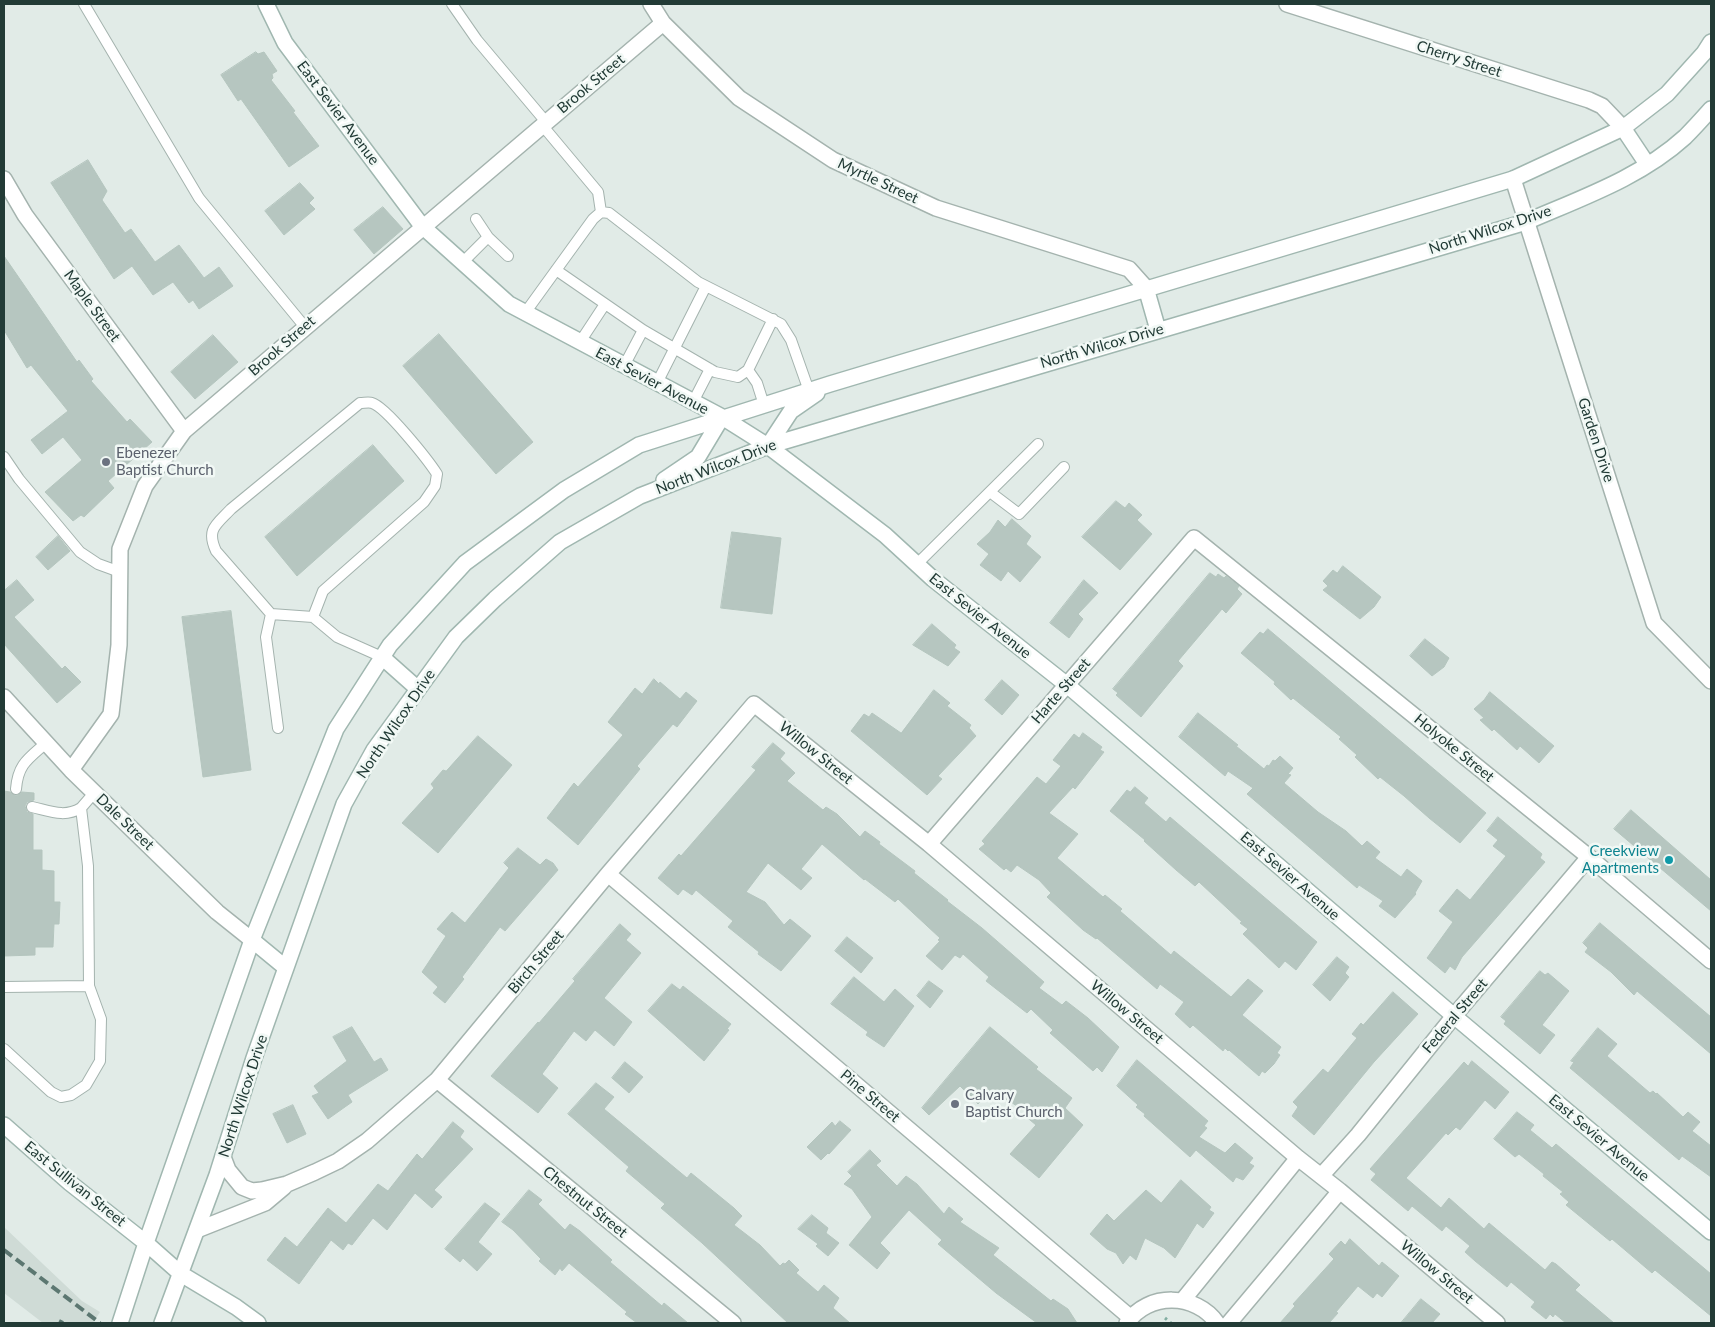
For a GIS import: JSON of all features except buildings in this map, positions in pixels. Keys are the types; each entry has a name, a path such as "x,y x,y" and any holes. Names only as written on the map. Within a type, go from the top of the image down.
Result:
{"street":[{"name":"East Sevier Avenue","path":"266,4 285,43 422,226 508,304 722,417 768,446 885,534 933,579 1067,685 1454,1016 1711,1232"},
{"name":"Myrtle Street","path":"652,4 663,23 739,98 833,160 936,208 1130,269 1146,288"},
{"name":"Cherry Street","path":"1287,4 1602,106 1623,128 1647,164"},
{"name":"Brook Street","path":"71,770 111,714 120,645 120,548 145,486 184,431 422,226 663,23"},
{"path":"120,1323 252,940 336,729 390,645 465,563 564,490 639,446 722,417 830,384 1513,179 1623,128 1667,94 1704,53 1711,42"},
{"name":"North Wilcox Drive","path":"162,1323 223,1157 254,1058 344,804 374,750 456,637 495,599 560,542 640,496 768,446 1526,222 1618,182 1685,137 1711,109"},
{"name":"Maple Street","path":"4,179 25,215 184,431"},
{"name":"Garden Drive","path":"1513,179 1654,623 1711,681"},
{"path":"1146,288 1158,330"},
{"path":"768,446 791,411 830,384"},
{"path":"640,496 698,456 722,417"},
{"name":"Harte Street","path":"929,844 1194,538"},
{"name":"Holyoke Street","path":"1194,538 1589,857 1711,961"},
{"path":"382,657 418,689"},
{"name":"Dale Street","path":"5,702 94,793 217,912 286,968"},
{"name":"Willow Street","path":"754,704 929,844 1298,1158 1497,1323"},
{"name":"Birch Street","path":"223,1157 228,1170 242,1187 252,1191 262,1190 287,1184 338,1160 368,1141 437,1080 608,874 754,704"},
{"name":"Federal Street","path":"1321,1176 1358,1135 1454,1016 1589,857"},
{"name":"Pine Street","path":"608,874 1129,1320"},
{"name":"Chestnut Street","path":"437,1080 733,1323"},
{"name":"East Sullivan Street","path":"4,1125 70,1183 146,1243 181,1274 236,1307 258,1323"},
{"path":"1183,1300 1298,1158"},
{"name":"Birch Street","path":"197,1230 265,1203 287,1184"},
{"path":"1229,1323 1340,1191"},
{"path":"1129,1320 1149,1305 1164,1300 1183,1300 1199,1306 1213,1317 1217,1323"}],"lane":[{"path":"84,4 130,84 200,198 305,327"},
{"path":"452,4 477,40 598,192 601,212"},
{"path":"525,313 593,219 601,212 609,213 698,282 781,324 792,340 809,391"},
{"path":"476,219 488,238 508,256"},
{"path":"463,262 488,238"},
{"path":"556,270 643,330 710,369 738,378 748,370 773,319"},
{"path":"657,383 706,286"},
{"path":"580,342 605,304"},
{"path":"624,366 643,330"},
{"path":"693,402 710,369"},
{"path":"748,370 757,382 764,405"},
{"path":"312,617 323,591 424,502 435,486 437,474 425,456 383,410 372,403 360,403 230,509 212,529 211,540 216,551 271,614 312,617 337,637 382,657"},
{"path":"916,564 1038,444"},
{"path":"4,457 19,479 80,552 98,564 120,572"},
{"path":"990,492 1019,514 1064,467"},
{"path":"271,614 266,637 278,728"},
{"path":"16,789 17,775 24,762 46,744"},
{"path":"32,807 60,814 72,813 81,808 94,793"},
{"path":"4,1049 51,1092 61,1097 71,1095 86,1086 100,1061 100,1019 89,986 88,866 81,808"},
{"path":"4,987 89,986"}],"shaded area":[{"path":"4,1227 82,1301 100,1312 93,1323 43,1323 4,1293"}],"railway":[{"path":"4,1250 100,1323"},
{"path":"59,1321 63,1323"}],"place":[{"name":"Ebenezer Baptist Church","path":"106,462"},
{"name":"Creekview Apartments","path":"1669,860"},
{"name":"Calvary Baptist Church","path":"955,1104"}]}
